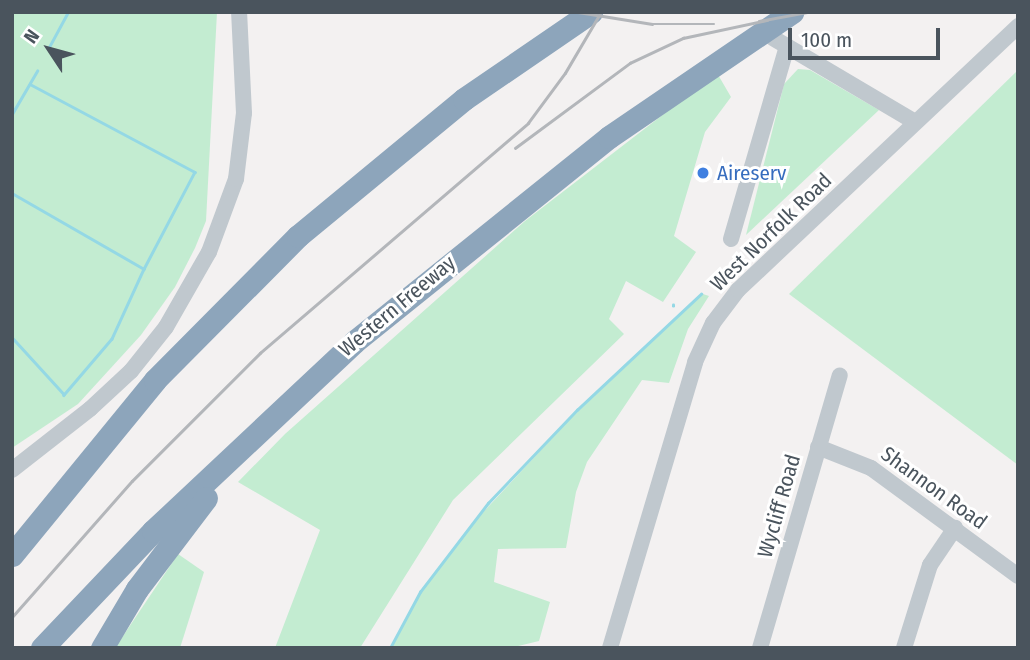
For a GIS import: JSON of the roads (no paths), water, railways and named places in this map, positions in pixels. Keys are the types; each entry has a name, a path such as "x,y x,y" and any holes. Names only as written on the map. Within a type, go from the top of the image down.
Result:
{"highway":[{"path":"12,555 155,380 263,269 408,142 591,12"},
{"name":"Western Freeway","path":"42,648 153,531 354,342 522,203 713,64 792,12"},
{"path":"102,648 137,589 191,515 263,434 354,342"}],"street":[{"path":"12,470 90,409 131,371 166,327 209,252 236,178 244,113 239,12"},
{"name":"West Norfolk Road","path":"610,648 695,362 712,323 738,290 1018,26"},
{"name":"West Norfolk Road","path":"731,239 780,42 915,122"},
{"name":"Wycliff Road","path":"760,648 840,375"},
{"name":"Shannon Road","path":"818,447 871,468 1018,576"},
{"path":"904,648 930,565 955,528"}],"waterway":[{"path":"48,49 68,12"},
{"path":"12,114 37,71"},
{"path":"30,84 195,172 144,269"},
{"path":"12,193 144,269 112,339 64,395 12,338"},
{"path":"390,648 420,592 488,503 577,410 701,294"}],"railway":[{"path":"578,12 652,24 714,24"},
{"path":"12,617 132,481 260,353 528,123 565,73 601,12"},
{"path":"759,21 808,12"},
{"path":"515,148 630,63 683,38 767,20"}],"place":[{"name":"Aireserv","path":"703,173"}]}
